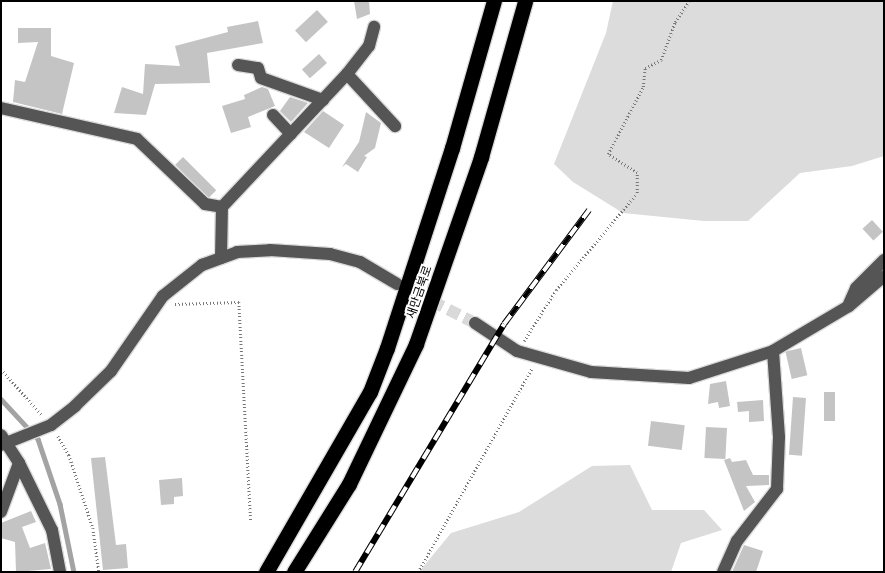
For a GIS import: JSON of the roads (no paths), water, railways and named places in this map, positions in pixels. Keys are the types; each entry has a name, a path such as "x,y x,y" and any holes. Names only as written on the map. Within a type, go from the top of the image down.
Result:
{"highway":[{"name":"새만금북로","path":"266,572 370,392 387,348 452,148 494,1"},
{"name":"새만금북로","path":"294,572 348,484 416,344 481,157 525,1"}],"street":[{"path":"221,258 222,207 347,74 369,46 374,26"},
{"path":"238,65 258,68 261,78 323,100"},
{"path":"347,74 395,126"},
{"path":"1,108 137,139 205,204 222,207"},
{"path":"273,115 291,134"},
{"path":"60,572 52,530 18,463 3,441 51,425 111,371 163,296 202,265 237,252 270,250 330,254 360,262 398,284"},
{"path":"848,306 856,288 884,260"},
{"path":"475,323 517,350 591,372 689,378 773,351 848,306 884,276"},
{"path":"723,572 737,540 777,489 779,437 773,351"},
{"path":"1,512 18,463"}],"waterway":[{"path":"1,399 38,439 60,504 74,572"}],"tunnel":[{"path":"400,285 475,323"}],"railway":[{"path":"355,572 504,324 589,210"}]}
